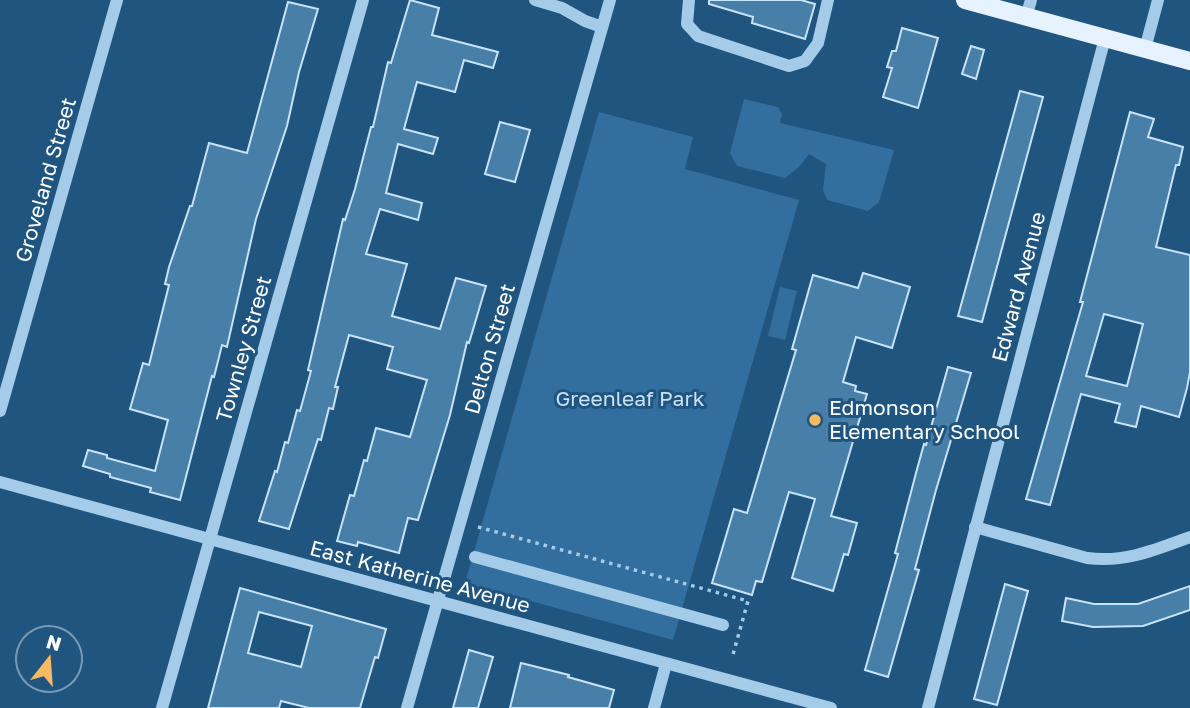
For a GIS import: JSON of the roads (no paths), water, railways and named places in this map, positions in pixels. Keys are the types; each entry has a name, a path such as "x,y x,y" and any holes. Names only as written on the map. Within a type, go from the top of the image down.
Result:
{"main road":[{"path":"972,1 1028,9 1105,38 1190,61"}],"street":[{"name":"Groveland Street","path":"0,411 117,0"},
{"name":"Townley Street","path":"162,708 363,0"},
{"path":"536,0 563,4 585,22 602,27"},
{"name":"Delton Street","path":"407,708 610,0"},
{"path":"689,0 687,24 698,36 789,66 805,61 818,43 828,0"},
{"path":"1145,49 1158,0"},
{"name":"Edward Avenue","path":"928,708 1105,38"},
{"name":"East Katherine Avenue","path":"0,482 831,708"},
{"path":"975,527 1087,558 1106,560 1133,557 1190,537"},
{"path":"475,557 723,625"},
{"path":"654,708 666,664"}],"place":[{"name":"Edmonson Elementary School","path":"815,420"}],"park label":[{"name":"Greenleaf Park","path":"630,399"}]}
